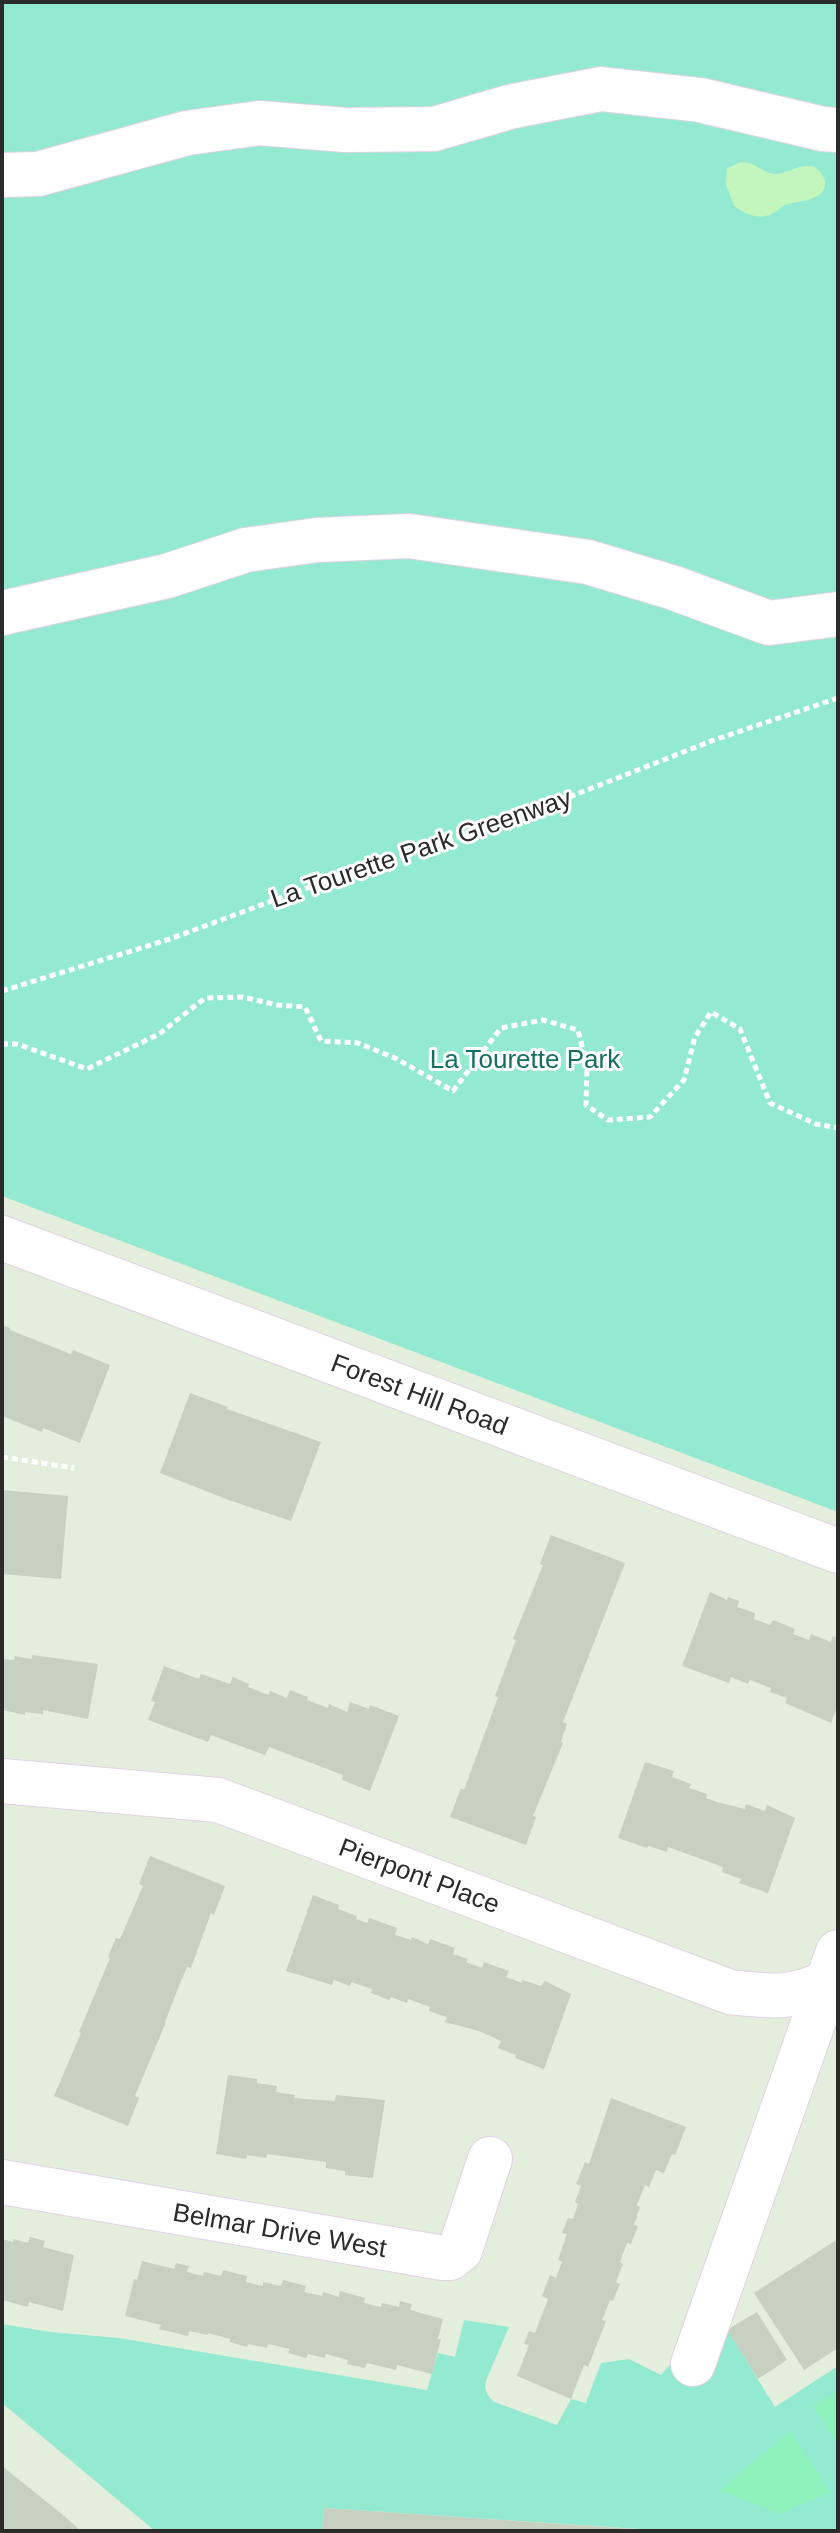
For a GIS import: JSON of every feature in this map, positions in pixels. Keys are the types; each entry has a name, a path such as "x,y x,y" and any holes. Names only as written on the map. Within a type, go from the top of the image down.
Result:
{"street":[{"path":"2,175 38,174 187,133 259,123 346,130 434,129 509,107 601,89 700,100 838,130"},
{"path":"2,613 167,576 246,550 317,540 409,536 588,562 674,588 769,623 838,614"},
{"name":"Forest Hill Road","path":"2,1238 838,1551"},
{"name":"Pierpont Place","path":"2,1781 218,1800 730,1992 780,1997 805,1993 832,1968"},
{"name":"Pierpont Place","path":"693,2364 832,1968"},
{"name":"Belmar Drive West","path":"2,2182 450,2258 460,2250 490,2159"}],"path":[{"name":"La Tourette Park Greenway","path":"2,991 170,939 339,876 521,816 714,740 838,698"},
{"path":"2,1044 17,1044 87,1069 159,1034 205,998 243,997 277,1005 305,1007 321,1041 358,1043 397,1059 453,1091 501,1028 543,1020 578,1030 587,1066 586,1105 608,1120 650,1117 684,1080 695,1037 711,1012 740,1029 770,1103 816,1124 838,1128"},
{"path":"2,1457 74,1468"}],"green space":[{"name":"La Tourette Park","path":"2,2 838,2 838,1512 2,1196"},
{"path":"464,2320 509,2327 485,2385 491,2399 557,2425 571,2399 586,2403 601,2363 629,2359 661,2375 674,2360 725,2326 775,2407 838,2366 838,2531 669,2531 324,2508 322,2531 155,2531 2,2403 2,2324 119,2338 427,2390 438,2353 455,2357"}],"sand":[{"path":"742,162 772,174 805,166 814,167 824,177 824,188 817,197 785,205 770,215 749,214 734,206 726,184 727,168"}],"shaded area":[{"path":"838,2390 838,2444 813,2406"},
{"path":"790,2431 830,2492 781,2514 720,2490"}],"building":[{"path":"2,1325 71,1354 73,1350 110,1365 80,1443 2,1416"},
{"path":"190,1393 321,1442 291,1521 160,1473"},
{"path":"2,1490 68,1496 61,1579 2,1574"},
{"path":"551,1535 625,1563 563,1722 567,1724 563,1743 533,1816 536,1817 526,1845 450,1817 461,1788 464,1790 498,1697 495,1696 516,1640 513,1639 543,1565 540,1564"},
{"path":"710,1592 727,1600 728,1597 739,1601 737,1607 755,1613 754,1619 770,1625 773,1620 795,1629 793,1634 809,1640 811,1634 831,1642 833,1636 838,1638 838,1705 831,1723 785,1703 787,1698 770,1692 771,1688 731,1677 729,1683 682,1666"},
{"path":"32,1655 98,1664 88,1719 43,1710 43,1714 25,1712 25,1715 2,1710 2,1659 14,1660 15,1656 32,1659"},
{"path":"164,1666 199,1679 201,1674 230,1684 233,1677 269,1695 270,1691 287,1698 290,1690 328,1708 329,1704 347,1712 350,1702 369,1709 370,1705 399,1716 370,1791 342,1780 343,1775 269,1747 265,1755 211,1735 208,1742 148,1720 155,1702 151,1701"},
{"path":"645,1762 674,1771 672,1777 691,1784 689,1788 707,1794 706,1798 745,1809 746,1804 765,1811 767,1805 795,1818 768,1893 739,1883 741,1879 722,1872 723,1867 668,1847 667,1852 618,1838"},
{"path":"150,1856 225,1886 214,1915 211,1913 191,1968 187,1967 179,1986 135,2096 139,2098 128,2126 54,2096 116,1938 120,1939 143,1886 139,1884"},
{"path":"313,1895 339,1905 338,1909 357,1916 356,1919 367,1923 369,1918 397,1928 395,1935 411,1940 412,1937 428,1944 430,1939 455,1948 453,1954 468,1959 466,1962 482,1968 484,1962 509,1971 506,1977 522,1983 522,1980 541,1986 545,1981 571,1994 544,2069 498,2048 501,2041 479,2031 445,2022 447,2017 429,2011 430,2007 408,1999 407,2003 391,1997 389,2000 371,1993 372,1989 351,1982 350,1986 334,1980 332,1985 286,1971"},
{"path":"228,2075 257,2079 257,2083 277,2086 276,2092 295,2095 294,2098 335,2101 336,2095 385,2100 373,2178 345,2175 345,2171 326,2168 326,2162 267,2154 266,2158 247,2155 246,2159 216,2154"},
{"path":"611,2098 686,2127 664,2173 656,2170 649,2187 645,2185 637,2205 640,2207 634,2225 638,2226 620,2262 623,2264 616,2282 620,2284 602,2320 606,2321 588,2367 584,2365 571,2399 517,2376 529,2345 524,2344 529,2331 535,2333 548,2299 542,2296 550,2275 556,2278 562,2262 558,2260 567,2234 562,2233 568,2218 573,2219 578,2204 575,2202 581,2186 576,2184 585,2162 589,2164"},
{"path":"30,2237 45,2241 43,2247 74,2255 63,2311 29,2302 28,2307 2,2300 2,2239 28,2243"},
{"path":"838,2239 838,2348 804,2370 754,2293"},
{"path":"142,2261 174,2269 176,2263 189,2266 187,2272 203,2276 204,2272 221,2276 223,2270 247,2276 246,2282 263,2286 263,2282 281,2286 283,2280 306,2286 304,2292 322,2296 323,2292 339,2297 340,2291 365,2298 364,2303 381,2307 382,2303 399,2307 400,2301 412,2304 410,2310 443,2319 432,2374 397,2365 396,2370 367,2363 365,2368 326,2354 325,2358 308,2354 306,2358 288,2353 290,2349 268,2344 267,2348 248,2344 247,2347 208,2333 189,2331 188,2336 125,2316"},
{"path":"757,2312 787,2360 758,2379 727,2330"},
{"path":"2,2466 63,2515 81,2531 2,2531"},
{"path":"324,2508 634,2529 634,2531 322,2531"}]}
